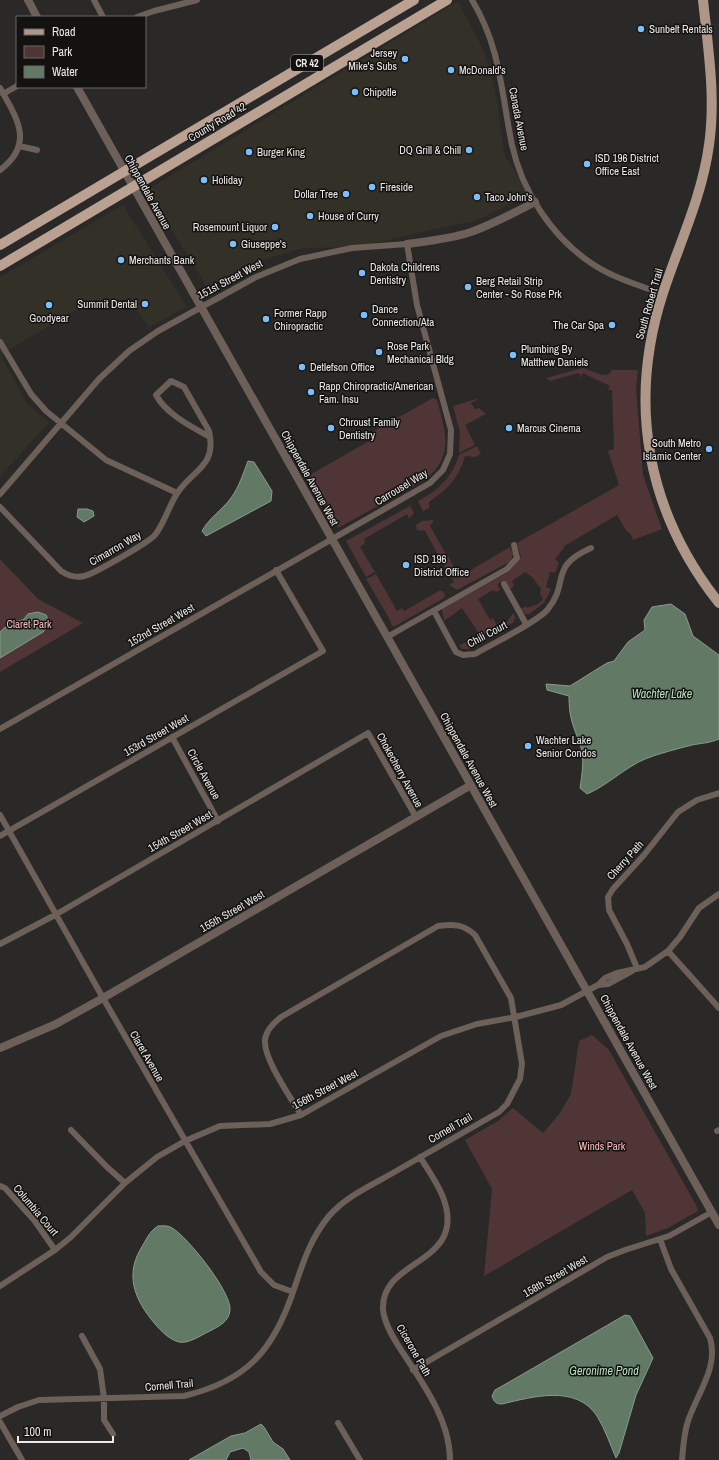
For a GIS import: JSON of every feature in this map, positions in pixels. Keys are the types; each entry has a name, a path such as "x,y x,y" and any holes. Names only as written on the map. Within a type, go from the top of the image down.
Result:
{"highway":[{"name":"County Road 42","path":"0,266 447,0"},
{"name":"County Road 42","path":"0,245 410,2"},
{"path":"295,90 300,75 306,68 394,14 410,2"}],"main road":[{"name":"South Robert Trail","path":"702,0 711,86 709,146 698,193 663,294 654,326 647,369 644,402 648,445 658,492 673,530 691,565 719,603"}],"street":[{"path":"28,0 37,16"},
{"path":"94,0 102,16"},
{"name":"Canada Avenue","path":"472,0 482,17 494,47 502,77 512,146 522,174 535,202 558,234 591,263 620,279 663,294"},
{"path":"140,16 193,1"},
{"path":"0,170 14,158 20,146 19,126 2,91 16,86"},
{"name":"Chippendale Avenue","path":"78,88 200,307"},
{"path":"20,146 38,150"},
{"name":"151st Street West","path":"0,494 99,378 129,351 158,331 256,276 300,258 352,248 439,240 470,232 500,220 535,202"},
{"name":"Carrousel Way","path":"332,539 430,483 443,470 450,454 451,430 417,305 407,244"},
{"name":"Chippendale Avenue West","path":"200,307 719,1225"},
{"path":"0,342 31,394 41,406 106,460 177,493"},
{"path":"171,381 184,387 206,425 210,437 190,426 160,403 156,395 171,381"},
{"name":"Cimarron Way","path":"0,507 61,571 69,575 79,577 93,572 152,538 160,528 177,493 206,463 210,450 210,437"},
{"name":"152nd Street West","path":"0,729 332,539"},
{"path":"387,637 507,569 517,558 514,545"},
{"name":"Chili Court","path":"434,611 454,648 463,656 475,654 526,624 548,609 554,600 565,566 580,553 591,548"},
{"name":"153rd Street West","path":"0,836 323,651 276,570"},
{"path":"504,584 526,624"},
{"name":"Chokecherry Avenue","path":"368,733 416,817"},
{"name":"154th Street West","path":"0,944 55,915 368,733"},
{"name":"Circle Avenue","path":"172,738 218,821"},
{"name":"155th Street West","path":"0,1048 56,1024 103,998 471,785"},
{"name":"Cherry Path","path":"637,968 627,944 609,910 608,897 613,889 644,855 678,812 697,800 719,793"},
{"name":"Claret Avenue","path":"0,815 55,915 261,1272 274,1285 293,1292"},
{"name":"156th Street West","path":"0,1286 71,1238 125,1183 158,1158 185,1141 220,1126 270,1124 300,1115 441,1036 478,1024 516,1017 561,1005 598,985 605,978 617,973 651,964 668,952 699,908 719,894"},
{"name":"Cornell Trail","path":"0,1416 18,1407 39,1400 184,1396 205,1391 228,1381 251,1364 270,1345 283,1321 308,1247 329,1216 352,1197 498,1112 507,1104 520,1079 522,1064 516,1017 509,992 476,935 468,928 458,924 438,926 280,1017 271,1026 265,1039 266,1054 300,1115"},
{"path":"668,952 719,1008"},
{"path":"71,1130 125,1183"},
{"name":"Cicerone Path","path":"420,1157 444,1199 447,1213 446,1226 442,1239 434,1252 398,1275 387,1288 383,1311 390,1331 414,1370 444,1425 449,1444 450,1460"},
{"name":"Columbia Court","path":"0,1186 4,1188 34,1220 55,1250"},
{"name":"158th Street West","path":"414,1370 607,1258 676,1232 712,1212"},
{"path":"660,1239 669,1265 710,1338 714,1350 713,1368 688,1420 682,1460"},
{"path":"82,1336 100,1369 104,1398 104,1420 113,1434"},
{"path":"0,1422 22,1460"},
{"path":"338,1422 360,1460"}],"shaded area":[{"path":"458,1 484,51 495,90 505,157 531,194 475,221 358,247 303,248 260,261 209,290 147,190"},
{"path":"123,205 187,307 149,327 129,299 87,303 1,355 27,404 49,422 0,477 0,277"}],"green space":[{"path":"583,368 602,375 609,374 612,370 638,370 636,388 643,475 662,529 633,540 630,533 627,532 617,515 566,545 555,559 559,563 555,573 550,572 546,587 551,589 544,603 529,614 525,614 521,609 526,606 527,608 538,604 543,599 540,594 541,589 532,577 525,572 512,581 514,586 510,589 504,580 497,584 500,590 496,592 493,590 478,599 490,620 493,618 498,627 507,622 513,613 516,619 514,619 514,622 496,632 494,629 480,637 482,641 468,649 462,649 459,645 478,638 478,632 462,608 444,621 442,609 509,572 521,557 517,543 619,485 608,451 614,449 612,390 608,390 610,386 583,373 581,378 579,373 550,381 546,378"},
{"path":"433,398 437,400 445,432 444,452 441,461 435,470 426,479 338,528 308,476 371,440 369,437 365,436"},
{"path":"476,399 477,400 471,403 475,409 479,408 486,414 465,425 475,445 459,453 460,432 453,406"},
{"path":"477,446 481,454 475,457 465,456 456,477 442,492 429,502 429,508 423,511 418,501 426,497 444,482 453,470 459,455"},
{"path":"410,506 414,513 409,519 407,514 364,539 365,543 360,547 375,572 366,577 346,541"},
{"path":"422,521 434,521 430,526 446,554 440,558 425,531 417,530 416,525"},
{"path":"510,547 513,554 511,561 457,590 449,585 454,582 441,560 448,556 456,571 460,570 464,574"},
{"name":"Claret Park","path":"0,559 38,599 83,623 0,672"},
{"path":"376,574 397,611 402,608 404,611 439,591 442,591 445,594 444,598 395,626 392,626 366,579"},
{"name":"Winds Park","path":"592,1035 609,1050 698,1211 668,1228 646,1236 645,1213 632,1190 484,1276 492,1189 465,1140 498,1121 513,1108 543,1133 560,1113 571,1094 579,1041"}],"water":[{"path":"248,461 254,462 272,491 271,501 206,536 202,531 208,522 234,494"},
{"path":"78,509 93,511 94,516 84,522 77,517"},
{"name":"Wachter Lake","path":"671,604 685,614 693,636 719,655 719,739 692,745 645,759 587,794 580,788 583,766 582,749 573,726 569,696 547,690 546,684 570,686 607,663 614,661 628,642 645,630 644,620 652,607"},
{"path":"38,612 46,615 50,623 43,632 0,658 0,632 11,622 23,620 28,614"},
{"path":"158,1226 170,1227 188,1242 217,1279 229,1302 230,1310 226,1321 199,1337 187,1342 176,1341 169,1337 155,1324 137,1296 134,1286 134,1266 137,1256 149,1235"},
{"name":"Geronime Pond","path":"625,1315 630,1316 653,1358 636,1395 619,1453 616,1458 597,1416 588,1406 578,1400 566,1396 553,1395 527,1398 502,1404 494,1401 492,1396 495,1390"},
{"path":"261,1424 273,1442 283,1449 290,1460 251,1460 249,1452 243,1448 230,1452 226,1460 189,1460 231,1436 245,1433"}],"place":[{"name":"Sunbelt Rentals","path":"641,29"},
{"name":"Jersey Mike's Subs","path":"405,59"},
{"name":"McDonald's","path":"451,70"},
{"name":"Chipotle","path":"355,92"},
{"name":"DQ Grill & Chill","path":"469,150"},
{"name":"Burger King","path":"249,152"},
{"name":"ISD 196 District Office East","path":"587,164"},
{"name":"Holiday","path":"204,180"},
{"name":"Fireside","path":"372,187"},
{"name":"Dollar Tree","path":"346,194"},
{"name":"Taco John's","path":"477,197"},
{"name":"House of Curry","path":"310,216"},
{"name":"Rosemount Liquor","path":"275,227"},
{"name":"Giuseppe's","path":"233,244"},
{"name":"Merchants Bank","path":"121,260"},
{"name":"Dakota Childrens Dentistry","path":"362,273"},
{"name":"Berg Retail Strip Center - So Rose Prk","path":"468,287"},
{"name":"Summit Dental","path":"145,304"},
{"name":"Goodyear","path":"49,305"},
{"name":"Dance Connection/Ata","path":"364,315"},
{"name":"Former Rapp Chiropractic","path":"266,319"},
{"name":"The Car Spa","path":"612,325"},
{"name":"Rose Park Mechanical Bldg","path":"379,352"},
{"name":"Plumbing By Matthew Daniels","path":"513,355"},
{"name":"Detlefson Office","path":"302,367"},
{"name":"Rapp Chiropractic/American Fam. Insu","path":"311,392"},
{"name":"Chroust Family Dentistry","path":"331,428"},
{"name":"Marcus Cinema","path":"509,428"},
{"name":"South Metro Islamic Center","path":"709,449"},
{"name":"ISD 196 District Office","path":"406,565"},
{"name":"Wachter Lake Senior Condos","path":"528,746"}]}
